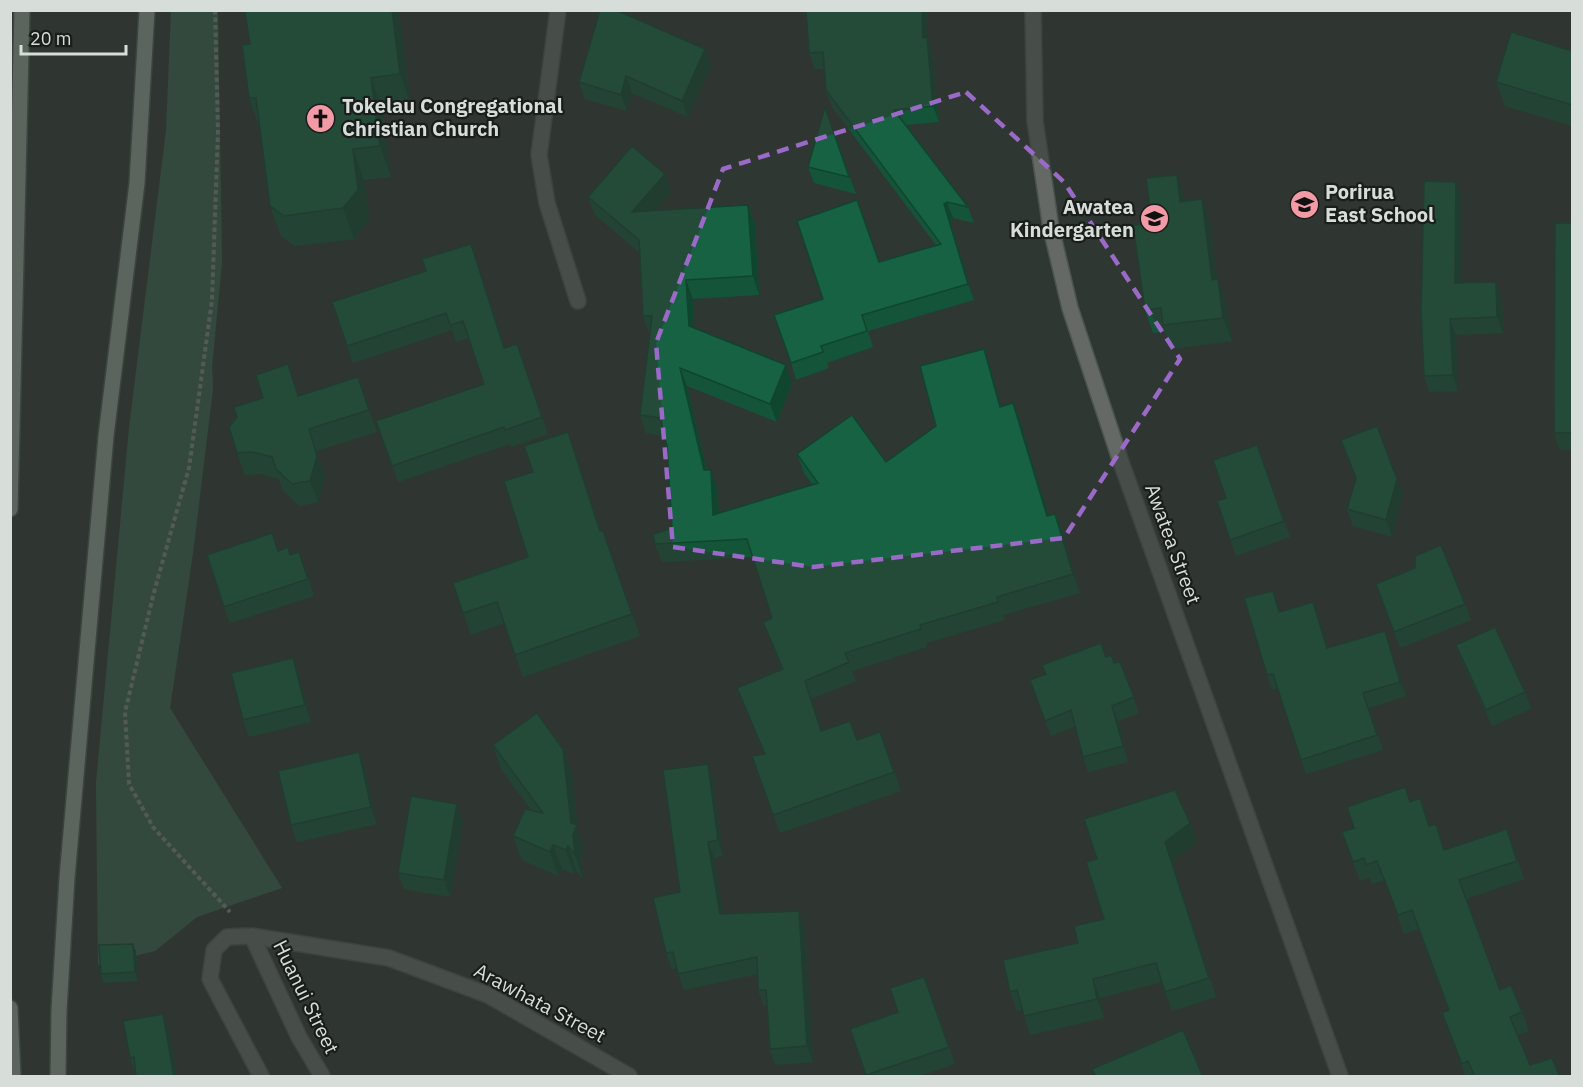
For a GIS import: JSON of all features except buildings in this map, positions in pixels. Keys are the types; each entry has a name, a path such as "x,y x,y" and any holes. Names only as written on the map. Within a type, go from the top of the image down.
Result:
{"main road":[{"path":"10,509 22,10"},
{"path":"58,1077 59,1010 67,878 106,436 137,183 147,10"},
{"path":"10,1008 13,1077"}],"street":[{"path":"558,10 539,155 547,203 578,301"},
{"name":"Awatea Street","path":"1033,10 1035,121 1051,228 1070,308 1125,474 1340,1077"},
{"name":"Arawhata Street","path":"261,1077 210,979 214,950 227,937 252,936 389,958 488,995 629,1077"},
{"name":"Huanui Street","path":"252,936 298,1037 322,1077"}],"path":[{"path":"215,10 218,131 212,300 189,468 154,592 125,712 129,784 153,827 252,936"}],"highlighted area":[{"path":"966,92 1064,182 1180,359 1064,538 813,567 673,547 656,343 723,169"}],"green space":[{"path":"171,11 218,11 222,262 212,367 213,389 193,553 170,708 282,888 197,917 155,951 98,965 96,783 129,428 166,131"}],"place":[{"name":"Tokelau Congregational Christian Church","path":"321,118"},
{"name":"Porirua East School","path":"1304,204"},
{"name":"Awatea Kindergarten","path":"1155,218"}]}
